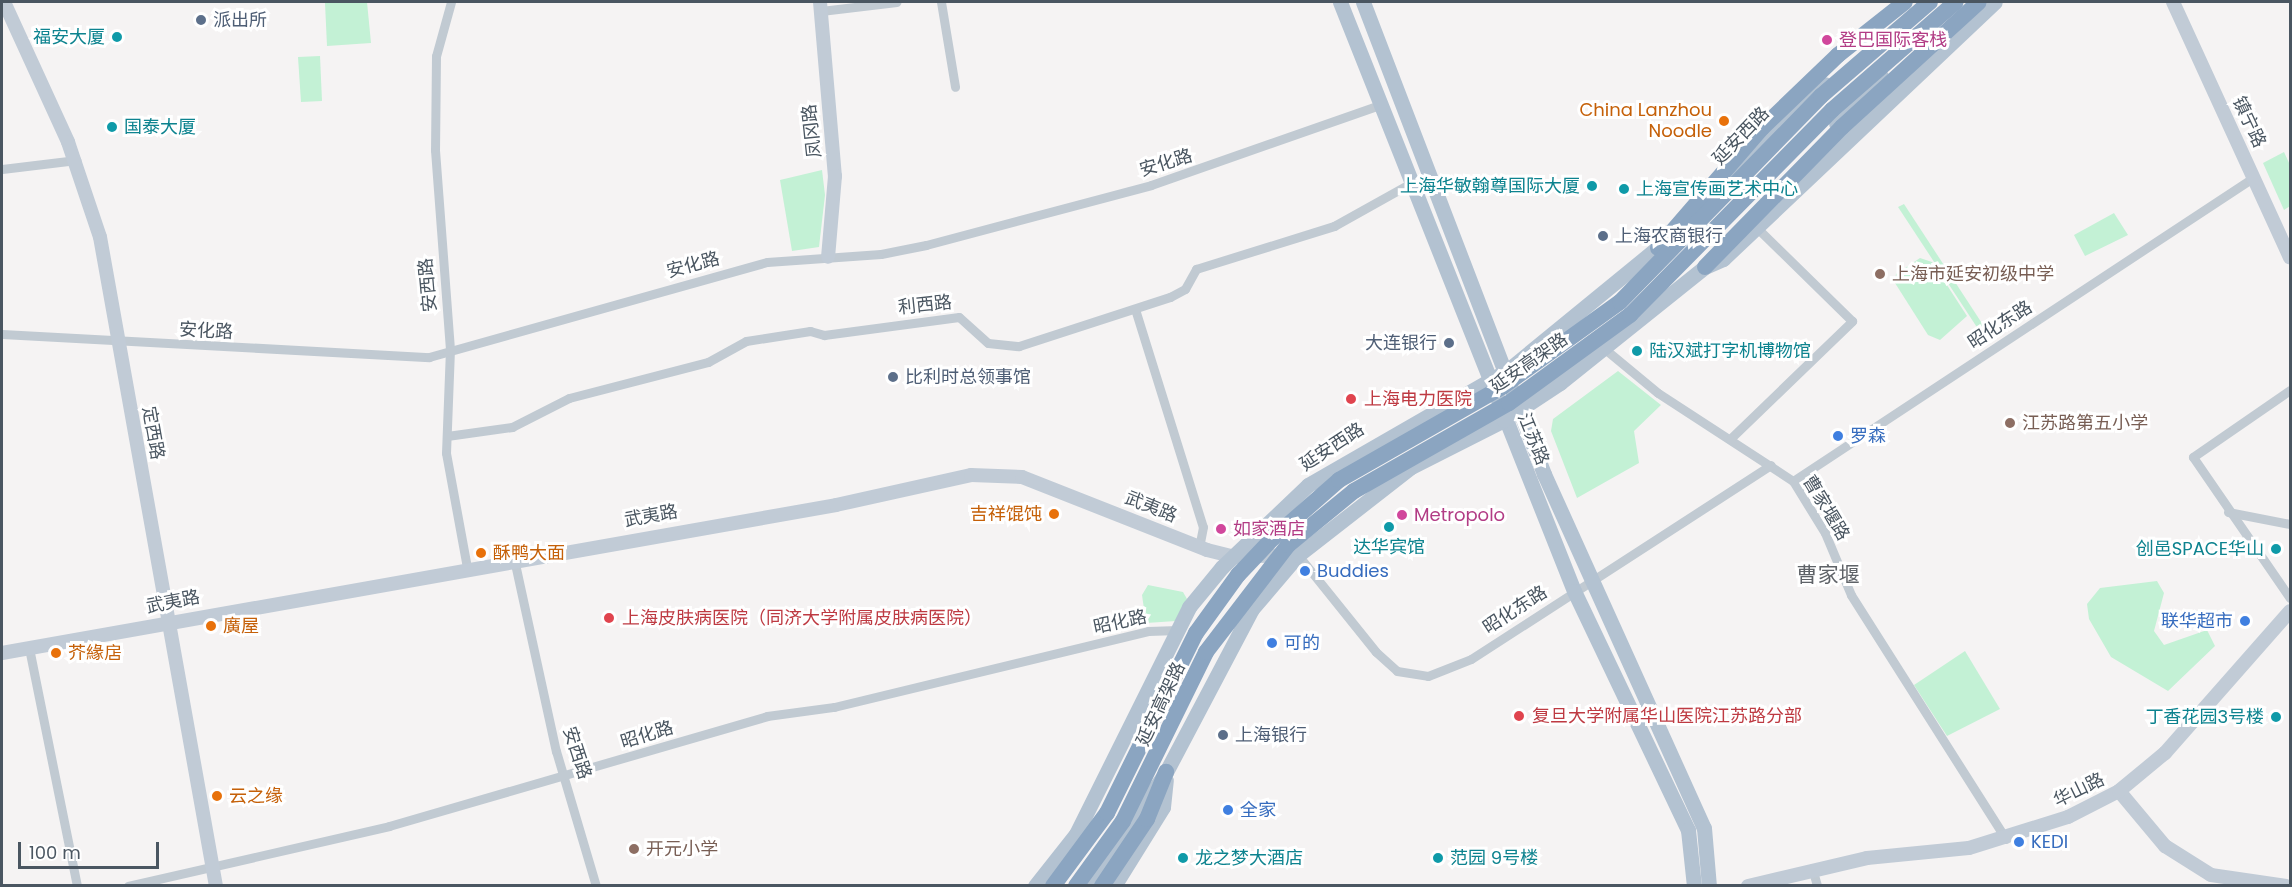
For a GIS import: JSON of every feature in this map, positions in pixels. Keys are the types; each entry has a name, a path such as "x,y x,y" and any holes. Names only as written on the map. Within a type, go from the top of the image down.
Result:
{"highway":[{"path":"1658,248 1679,218 1770,119 1838,55 1905,2"},
{"name":"延安高架路","path":"1053,885 1107,813 1196,633 1238,575 1273,538 1339,480 1502,387 1620,302 1821,96 1930,2"},
{"name":"延安高架路","path":"1076,885 1123,820 1206,652 1288,545 1354,491 1509,403 1630,315 1832,110 1956,2"},
{"path":"1705,267 1751,226 1842,127 1979,2"},
{"path":"1102,885 1147,819 1166,772"}],"main road":[{"name":"江苏路","path":"1340,2 1504,420 1574,591 1688,830 1694,885"},
{"name":"江苏路","path":"1363,2 1592,582 1704,828 1709,885"},
{"name":"延安西路","path":"1035,885 1076,834 1189,607 1235,556 1308,485 1340,462 1508,370 1658,248 1797,106 1924,2"},
{"path":"1089,885 1166,772 1252,609 1298,555 1411,467 1504,420 1606,350 1705,267 1718,246 1871,87 1968,2"},
{"path":"1751,226 1941,49 1995,2"},
{"path":"1930,34 1941,49"},
{"path":"1871,87 1886,101"},
{"path":"1114,885 1163,807 1166,772"}],"street":[{"name":"定西路","path":"4,2 76,160 100,237 172,620 216,885"},
{"name":"安西路","path":"451,2 435,73 450,349 447,436 467,567"},
{"path":"821,6 896,2"},
{"path":"941,2 955,87"},
{"name":"镇宁路","path":"2174,2 2290,257"},
{"name":"凤冈路","path":"821,6 835,176 828,257"},
{"name":"安化路","path":"2,334 119,343 429,357 450,349 767,262 926,245 1151,185 1380,105"},
{"path":"2,169 76,160"},
{"name":"昭化东路","path":"1793,481 2254,177"},
{"name":"利西路","path":"447,436 512,428 558,402 715,360 746,341 959,317 988,343 1013,347 1180,293 1201,267 1334,226 1411,183"},
{"path":"1730,440 1851,321 1751,226"},
{"path":"1135,309 1203,527 1199,547"},
{"name":"曹家堰路","path":"1606,350 1674,403 1793,481 1825,532 1851,595 2006,839"},
{"path":"2290,390 2193,457 2228,513 2290,598"},
{"name":"昭化东路","path":"1298,555 1376,652 1397,671 1428,676 1471,659 1771,465"},
{"name":"武夷路","path":"2,653 467,567 836,504 971,475 1022,477 1199,547 1235,556 1298,555"},
{"path":"2228,513 2290,524"},
{"name":"安西路","path":"514,559 596,885"},
{"name":"华山路","path":"1748,885 1812,868 2006,839 2119,791 2164,753 2290,611"},
{"name":"昭化路","path":"128,885 213,867 567,777 767,716 834,707 1148,631 1178,630"},
{"path":"29,648 77,885"},
{"path":"2119,791 2165,846 2211,875 2286,885"},
{"path":"1812,868 1817,885"},
{"name":"华山路","path":"1783,885 1812,868"}],"green space":[{"path":"367,2 371,43 327,46 325,3"},
{"path":"320,56 322,101 301,102 298,57"},
{"path":"2284,152 2290,165 2290,206 2284,210 2263,163"},
{"path":"822,170 825,195 819,247 792,251 780,180"},
{"path":"1904,204 1989,334 1984,338 1898,207"},
{"path":"2114,213 2128,235 2085,256 2074,235"},
{"path":"1920,258 1932,262 1967,316 1940,340 1928,335 1895,283 1896,274"},
{"path":"1618,371 1661,405 1634,431 1639,463 1577,498 1551,431 1553,419"},
{"path":"2157,581 2164,593 2154,631 2164,645 2207,630 2215,646 2168,691 2111,657 2089,619 2087,604 2100,588"},
{"path":"1148,585 1183,592 1187,599 1176,621 1146,623 1142,595"},
{"path":"1965,651 2000,709 1947,736 1914,685"}],"place":[{"name":"派出所","path":"201,20"},
{"name":"福安大厦","path":"117,37"},
{"name":"登巴国际客栈","path":"1827,40"},
{"name":"China Lanzhou Noodle","path":"1724,121"},
{"name":"国泰大厦","path":"112,127"},
{"name":"上海华敏翰尊国际大厦","path":"1592,186"},
{"name":"上海宣传画艺术中心","path":"1624,189"},
{"name":"上海农商银行","path":"1603,236"},
{"name":"上海市延安初级中学","path":"1880,274"},
{"name":"大连银行","path":"1449,343"},
{"name":"陆汉斌打字机博物馆","path":"1637,351"},
{"name":"比利时总领事馆","path":"893,377"},
{"name":"上海电力医院","path":"1351,399"},
{"name":"江苏路第五小学","path":"2010,423"},
{"name":"罗森","path":"1838,436"},
{"name":"吉祥馄饨","path":"1054,514"},
{"name":"Metropolo","path":"1402,515"},
{"name":"达华宾馆","path":"1389,527"},
{"name":"如家酒店","path":"1221,529"},
{"name":"创邑SPACE华山","path":"2276,549"},
{"name":"酥鸭大面","path":"481,553"},
{"name":"Buddies","path":"1305,571"},
{"name":"上海皮肤病医院（同济大学附属皮肤病医院）","path":"609,618"},
{"name":"联华超市","path":"2245,621"},
{"name":"廣屋","path":"211,626"},
{"name":"可的","path":"1272,643"},
{"name":"芥緣扂","path":"56,653"},
{"name":"复旦大学附属华山医院江苏路分部","path":"1519,716"},
{"name":"丁香花园3号楼","path":"2276,717"},
{"name":"上海银行","path":"1223,735"},
{"name":"云之缘","path":"217,796"},
{"name":"全家","path":"1228,810"},
{"name":"KEDI","path":"2019,842"},
{"name":"开元小学","path":"634,849"},
{"name":"龙之梦大酒店","path":"1183,858"},
{"name":"范园 9号楼","path":"1438,858"}],"district":[{"name":"曹家堰","path":"1828,575"}]}
